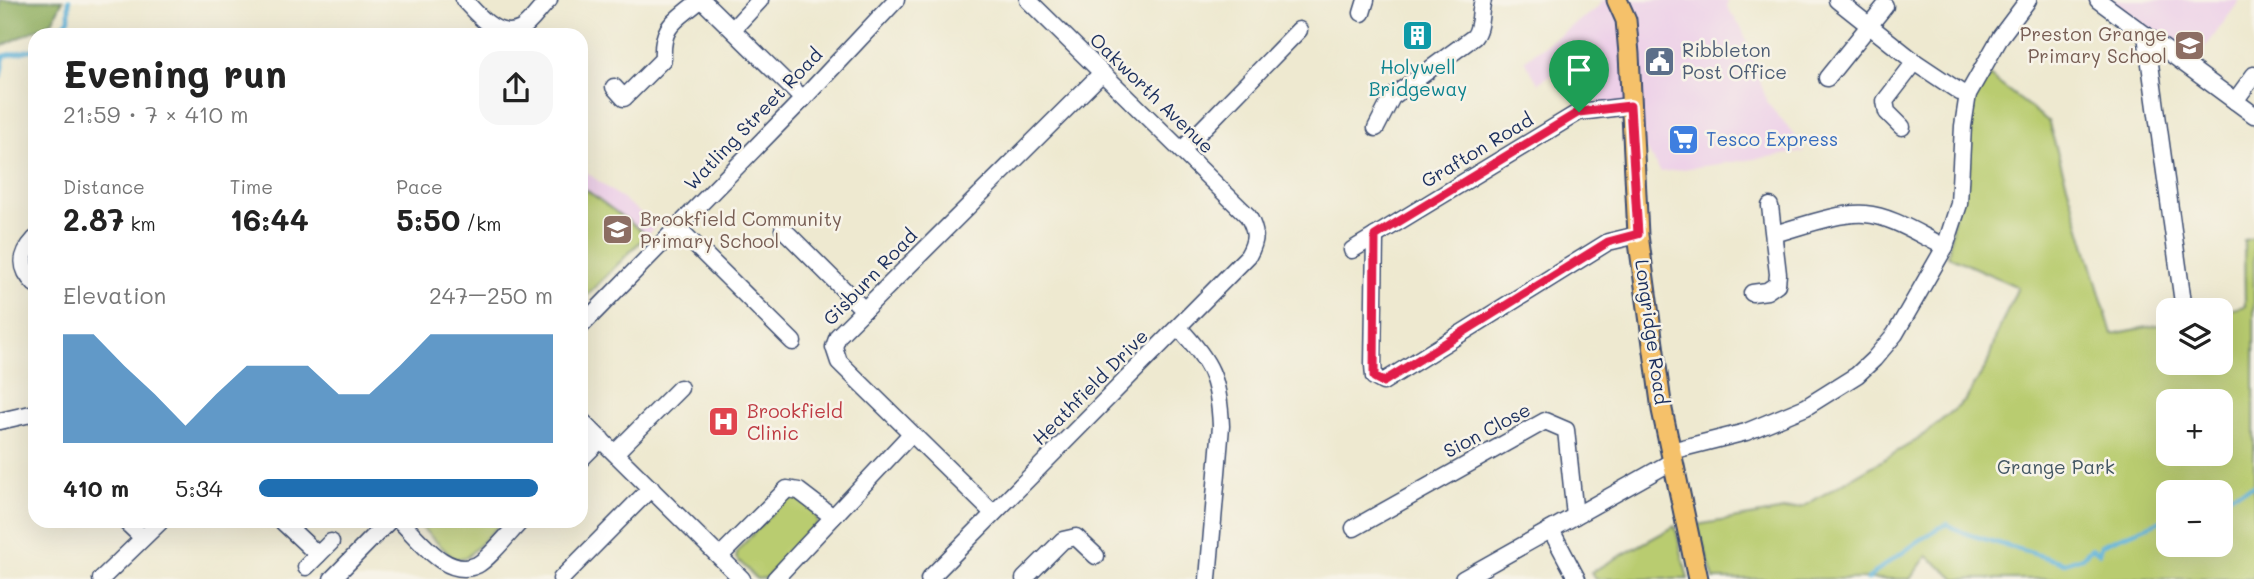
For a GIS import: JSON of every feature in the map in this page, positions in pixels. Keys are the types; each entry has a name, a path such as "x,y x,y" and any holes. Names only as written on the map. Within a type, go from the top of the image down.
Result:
{"main road":[{"name":"Longridge Road","path":"1617,0 1626,20 1638,234 1662,410 1698,579"}],"street":[{"path":"464,0 496,28"},
{"path":"521,28 549,0"},
{"path":"614,88 624,98 663,59 662,38 673,23 701,0 803,99"},
{"path":"733,29 760,0"},
{"name":"Watling Street Road","path":"588,319 896,0"},
{"name":"Oakworth Avenue","path":"1028,0 1248,216"},
{"path":"1376,128 1392,97 1474,37 1478,31 1483,0"},
{"path":"1837,0 1915,62 1960,92 1968,94"},
{"path":"1464,579 1575,516 1672,456 1790,415 1825,396 1874,359 1895,334 1945,247 1959,204 1963,126 1968,94 2001,36 2028,0"},
{"path":"2098,0 2254,115"},
{"path":"1827,78 1885,6"},
{"path":"1182,150 1299,30"},
{"path":"2146,35 2182,298"},
{"path":"1902,127 1887,113 1885,101 1915,62"},
{"name":"Gisburn Road","path":"993,513 839,362 834,347 838,337 864,310 1101,74"},
{"path":"2235,101 2254,75"},
{"name":"Grafton Road","path":"1352,250 1579,112 1630,106"},
{"path":"1752,293 1767,291 1777,284 1770,206"},
{"path":"1774,233 1854,214 1865,214 1895,223 1945,247"},
{"name":"Heathfield Drive","path":"929,579 1248,256 1257,241 1255,228 1248,216"},
{"path":"678,228 793,342"},
{"path":"783,229 864,310"},
{"path":"1375,236 1373,365 1374,377 1383,382 1608,242 1638,234"},
{"path":"28,246 22,261 28,277"},
{"path":"1179,328 1201,351 1211,371 1220,408 1221,426 1208,579"},
{"path":"615,453 680,388"},
{"path":"0,422 28,415"},
{"name":"Sion Close","path":"1353,528 1545,421 1566,429 1575,516"},
{"path":"588,427 742,579"},
{"path":"775,579 911,434"},
{"path":"588,452 601,439"},
{"path":"561,579 651,488"},
{"path":"720,556 786,489 799,491 833,517"},
{"path":"132,528 143,538"},
{"path":"101,579 154,528"},
{"path":"289,528 318,555"},
{"path":"332,579 382,528"},
{"path":"407,528 446,566 460,570 478,565 514,528"},
{"path":"1551,530 1577,579"},
{"path":"1024,579 1063,540 1076,537 1096,556"},
{"path":"306,567 331,542"}],"shaded area":[{"path":"1603,0 1728,0 1727,7 1742,29 1768,104 1799,140 1804,152 1661,172 1619,110 1582,97 1578,70 1569,63 1538,83 1524,60 1597,8"},
{"name":"Preston Grange Primary School","path":"2111,0 2240,0 2195,62"},
{"name":"Brookfield Community Primary School","path":"588,173 657,225 588,294"}],"green space":[{"path":"0,0 63,0 52,22 40,28 28,28 28,34 0,47"},
{"name":"Grange Park","path":"1984,72 2048,121 2112,334 2156,325 2156,375 2233,375 2233,309 2245,306 2244,240 2254,238 2254,579 1956,579 1927,556 1910,579 1714,579 1697,525 1802,507 1917,440 1965,401 1987,365 1996,336 2018,287 1948,256 1968,112"},
{"name":"Brookfield Community Primary School","path":"588,191 647,235 588,294"},
{"path":"794,497 810,507 818,523 766,578 757,579 736,558 738,550 782,502"},
{"path":"1675,526 1688,579 1596,579 1591,572"},
{"path":"422,528 496,528 467,557 454,559"}],"waterway":[{"path":"61,28 69,19 69,0"},
{"path":"0,77 4,56 28,51"},
{"path":"2233,494 2254,486"},
{"path":"1868,579 1888,562 1947,524 1964,533 2065,563 2082,557 2092,548 2099,553 2101,545 2156,523"}],"place":[{"name":"Holywell Bridgeway","path":"1418,36"},
{"name":"Preston Grange Primary School","path":"2190,45"},
{"name":"Ribbleton Post Office","path":"1659,61"},
{"name":"Tesco Express","path":"1683,139"},
{"name":"Brookfield Community Primary School","path":"617,230"},
{"name":"Brookfield Clinic","path":"724,422"}],"route":[{"path":"1630,106 1638,234 1608,242 1383,382 1374,377 1375,236 1579,112 1630,106"}]}
